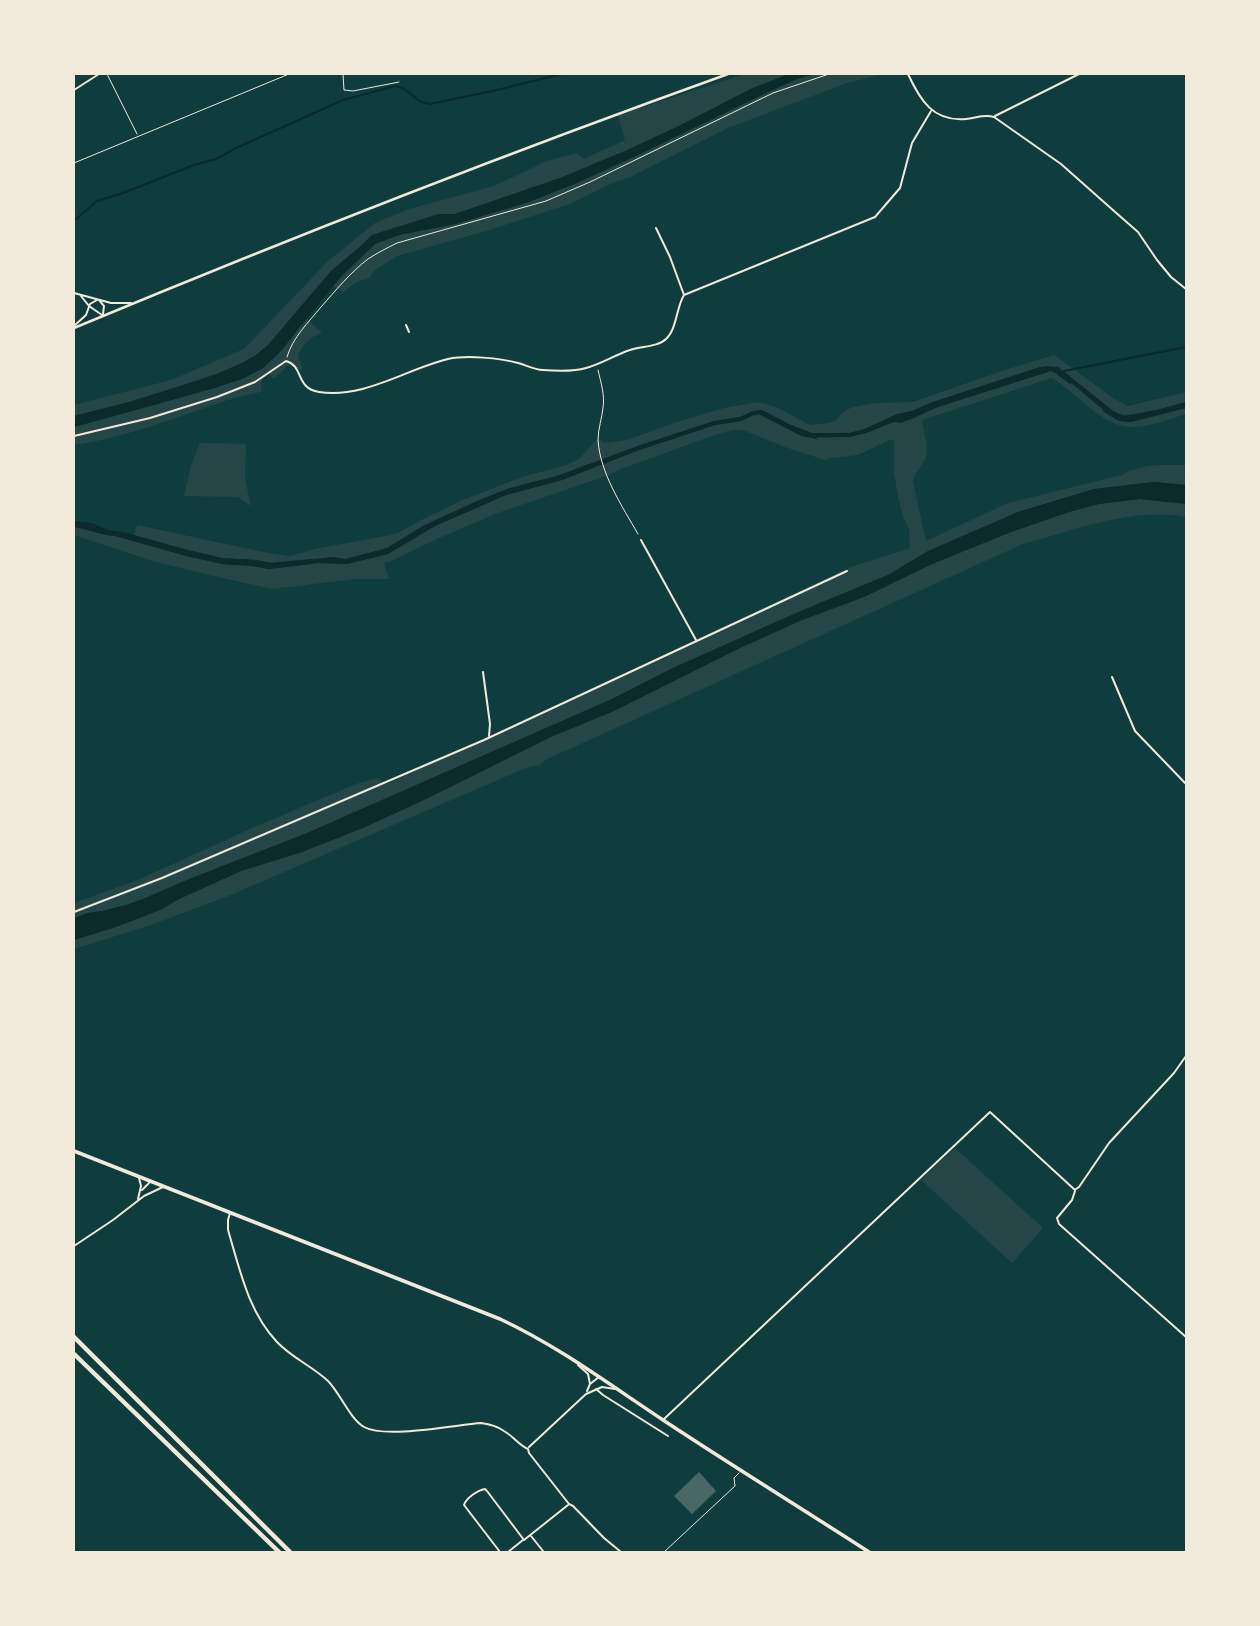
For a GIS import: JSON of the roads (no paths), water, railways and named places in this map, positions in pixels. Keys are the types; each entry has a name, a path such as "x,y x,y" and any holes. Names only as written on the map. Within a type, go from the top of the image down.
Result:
{"highway":[{"path":"74,1337 290,1552"},
{"path":"74,1353 279,1552"}],"main road":[{"path":"74,327 557,135 728,74"},
{"path":"74,1151 136,1175 152,1187 164,1186 524,1330 869,1552"}],"street":[{"path":"74,90 99,74"},
{"path":"908,74 916,91 931,111 963,120 988,115 995,117 1061,164 1138,232 1171,277 1186,289"},
{"path":"995,117 1000,112 1079,74"},
{"path":"684,295 875,217 900,188 912,143 931,111"},
{"path":"74,436 186,408 245,387 267,376 282,363 289,362 295,366 305,385 314,391 324,392 356,390 458,358 509,361 544,370 582,370 639,347 660,343 670,333 684,295 656,228"},
{"path":"74,293 111,303 133,303"},
{"path":"80,295 103,316"},
{"path":"74,327 86,315 94,300 98,300"},
{"path":"98,300 103,306 103,316"},
{"path":"407,326 409,332"},
{"path":"641,540 696,641"},
{"path":"74,912 175,873 488,737 847,571"},
{"path":"483,672 491,731 488,737"},
{"path":"1112,677 1135,731 1186,784"},
{"path":"1186,1056 1174,1073 1110,1143 1057,1218 1059,1224 1186,1337"},
{"path":"663,1420 989,1112 1075,1190"},
{"path":"136,1175 141,1182 141,1192"},
{"path":"138,1200 145,1185 164,1186"},
{"path":"74,1246 113,1220 152,1187"},
{"path":"230,1213 228,1230 249,1298 261,1322 292,1356 327,1381 365,1427 377,1431 403,1432 481,1423 494,1425 528,1448"},
{"path":"575,1362 588,1374 590,1384"},
{"path":"586,1394 594,1379 600,1377 596,1388"},
{"path":"528,1448 586,1394 596,1388 607,1387 620,1391"},
{"path":"596,1388 668,1436"},
{"path":"528,1448 529,1453 569,1504 621,1552"},
{"path":"500,1552 464,1505 466,1500 480,1490 487,1491 524,1540"},
{"path":"508,1552 569,1504"},
{"path":"531,1535 543,1551"}],"lane":[{"path":"107,74 138,136"},
{"path":"74,163 289,74"},
{"path":"343,74 344,90 353,91 399,82"},
{"path":"664,1552 735,1486 733,1478 742,1471"}],"waterway":[{"path":"74,221 97,201 216,159 343,100 395,86 403,88 421,102 430,104 561,74"},
{"path":"1064,371 1186,347"},
{"path":"1058,374 1070,383"},
{"path":"1104,411 1117,419"},
{"path":"761,414 802,435 816,438"}]}
